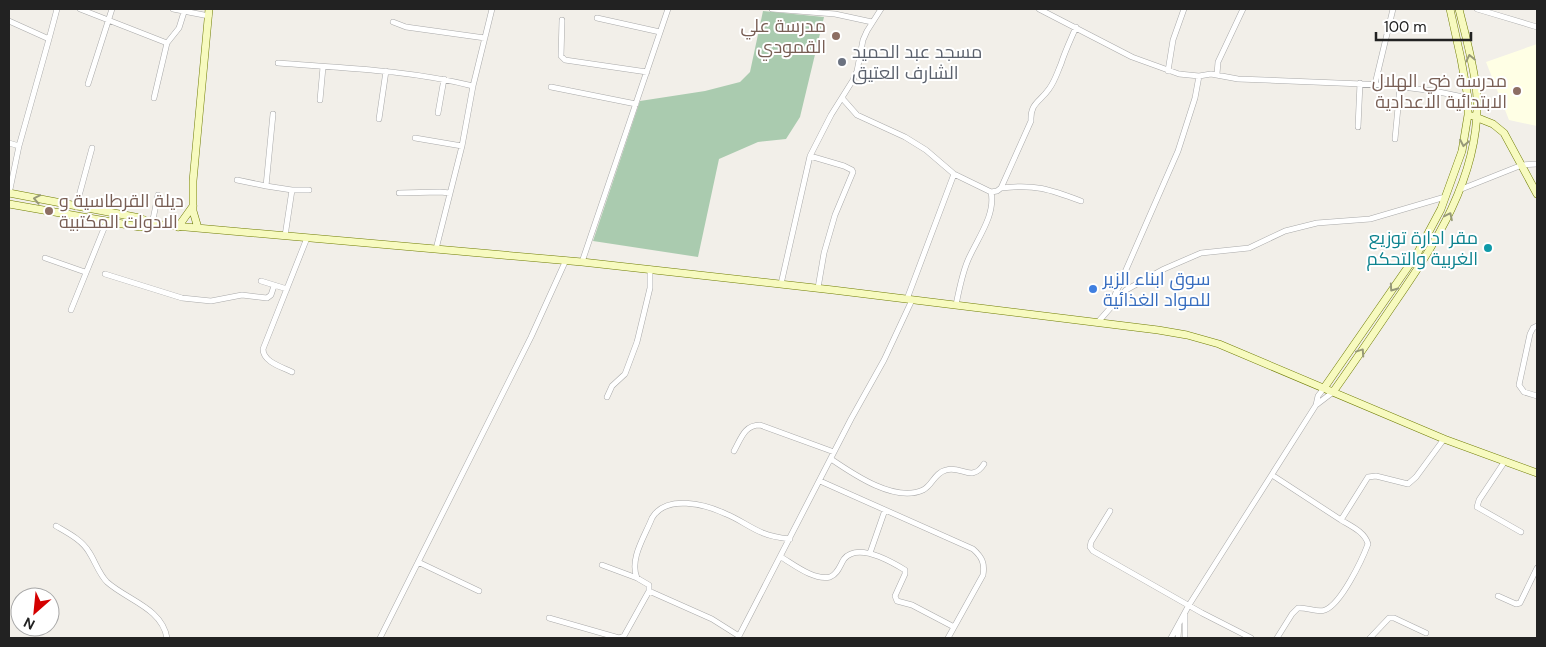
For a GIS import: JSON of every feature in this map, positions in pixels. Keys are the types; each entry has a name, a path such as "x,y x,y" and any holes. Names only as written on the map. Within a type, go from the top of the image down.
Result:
{"main road":[{"path":"1324,388 1417,254 1446,197 1462,151 1468,115 1468,98 1450,9"},
{"path":"1333,392 1426,257 1450,213 1459,190 1471,153 1476,117 1476,87 1459,9"},
{"path":"198,228 193,205 193,181 209,12"},
{"path":"1466,88 1476,87"},
{"path":"1468,115 1494,124 1501,129 1537,194"},
{"path":"9,194 140,218 152,224"},
{"path":"9,204 140,227 152,224 178,226 566,260 818,288 1158,330 1208,341 1228,348 1444,439 1537,473"},
{"path":"178,226 193,205"}],"street":[{"path":"9,194 19,146 58,9"},
{"path":"80,9 168,43"},
{"path":"88,84 112,9"},
{"path":"173,9 184,12 209,12"},
{"path":"436,249 462,146 473,86 492,9"},
{"path":"582,262 668,9"},
{"path":"772,9 835,14 872,22"},
{"path":"781,284 810,156 857,71 863,40 881,9"},
{"path":"1039,9 1132,57 1168,71 1190,76 1217,74 1238,79 1375,84 1434,91 1468,98"},
{"path":"1168,71 1173,40 1184,9"},
{"path":"1217,74 1218,62 1243,9"},
{"path":"1375,84 1394,9"},
{"path":"1476,9 1537,27"},
{"path":"154,98 168,43 179,28 184,12"},
{"path":"597,18 660,32"},
{"path":"562,20 560,56 564,60 647,72"},
{"path":"9,21 49,39"},
{"path":"393,22 406,27 485,38"},
{"path":"1001,188 1031,122 1033,107 1048,91 1057,76 1076,27"},
{"path":"278,63 386,71 444,79 473,86"},
{"path":"320,100 324,67"},
{"path":"379,119 386,71"},
{"path":"1109,309 1178,151 1195,98 1199,76"},
{"path":"438,113 444,79"},
{"path":"1358,127 1360,83"},
{"path":"1396,140 1400,86"},
{"path":"551,87 636,104"},
{"path":"842,98 857,115 905,137 926,150 954,174 990,192 1001,188 1030,186 1054,191 1081,201"},
{"path":"266,186 273,114"},
{"path":"415,138 462,146"},
{"path":"9,143 19,146"},
{"path":"76,207 92,148"},
{"path":"810,156 844,166 853,172 835,215 824,253 818,288"},
{"path":"1459,190 1522,165 1537,164"},
{"path":"649,591 712,619 739,637 830,459 884,360 910,299 954,174"},
{"path":"237,180 292,190 309,190"},
{"path":"286,236 292,190"},
{"path":"956,305 967,262 990,213 992,198 990,192"},
{"path":"399,193 450,193"},
{"path":"152,224 158,196"},
{"path":"1098,322 1126,290 1164,269 1201,253 1249,248 1285,231 1317,223 1370,219 1446,197"},
{"path":"71,310 107,221"},
{"path":"292,372 267,359 263,352 307,238"},
{"path":"45,258 85,272"},
{"path":"380,638 531,337 566,260"},
{"path":"608,397 612,386 625,374 638,342 650,288 650,269"},
{"path":"105,274 182,298 210,301 242,295 267,298 271,295 274,286"},
{"path":"261,281 287,289"},
{"path":"1537,326 1531,332 1519,385 1524,392 1537,396"},
{"path":"1171,638 1179,621 1316,405 1318,396 1324,388"},
{"path":"1316,405 1333,392"},
{"path":"734,451 744,431 749,427 760,425 834,452"},
{"path":"1341,520 1368,476 1376,476 1408,484 1416,478 1444,439"},
{"path":"830,459 848,471 887,490 906,494 930,485 937,474 947,469 976,473 984,464"},
{"path":"1505,461 1479,500 1477,507 1521,532"},
{"path":"1272,475 1361,532 1367,539 1368,544 1348,584 1332,606 1324,611 1298,608 1277,638"},
{"path":"820,481 973,549 979,554 984,566 983,575 948,638"},
{"path":"636,578 634,570 635,559 652,518 655,512 670,505 682,503 714,509 772,537 790,539"},
{"path":"870,553 885,510"},
{"path":"1110,511 1091,542 1090,547 1093,551 1251,638"},
{"path":"56,526 83,544 105,580 156,616 166,630 167,638"},
{"path":"781,557 817,576 831,577 848,556 870,553 905,570 895,596 896,601 912,605 954,627"},
{"path":"418,562 479,592"},
{"path":"549,618 619,638 623,637 649,591 648,584 602,565"},
{"path":"1498,596 1516,604 1520,603 1537,568"},
{"path":"1185,612 1185,638"},
{"path":"1370,638 1389,618 1394,618 1426,633"},
{"path":"1178,638 1179,621"}],"shaded area":[{"path":"763,11 824,17 800,117 786,139 758,142 719,159 698,257 593,241 640,101 705,91 740,82 750,72"},
{"name":"مدرسة ضي الهلال الابتدائية الاعدادية","path":"1537,44 1537,126 1509,120 1486,62"}],"place":[{"name":"مدرسة علي القمودي","path":"836,36"},
{"name":"مسجد عبد الحميد الشارف العتيق","path":"842,62"},
{"name":"مدرسة ضي الهلال الابتدائية الاعدادية","path":"1517,91"},
{"name":"ديلة القرطاسية و الادوات المكتبية","path":"49,211"},
{"name":"مقر ادارة توزيع الغربية والتحكم","path":"1488,248"},
{"name":"سوق ابناء الزير للمواد الغذائية","path":"1093,289"}]}
